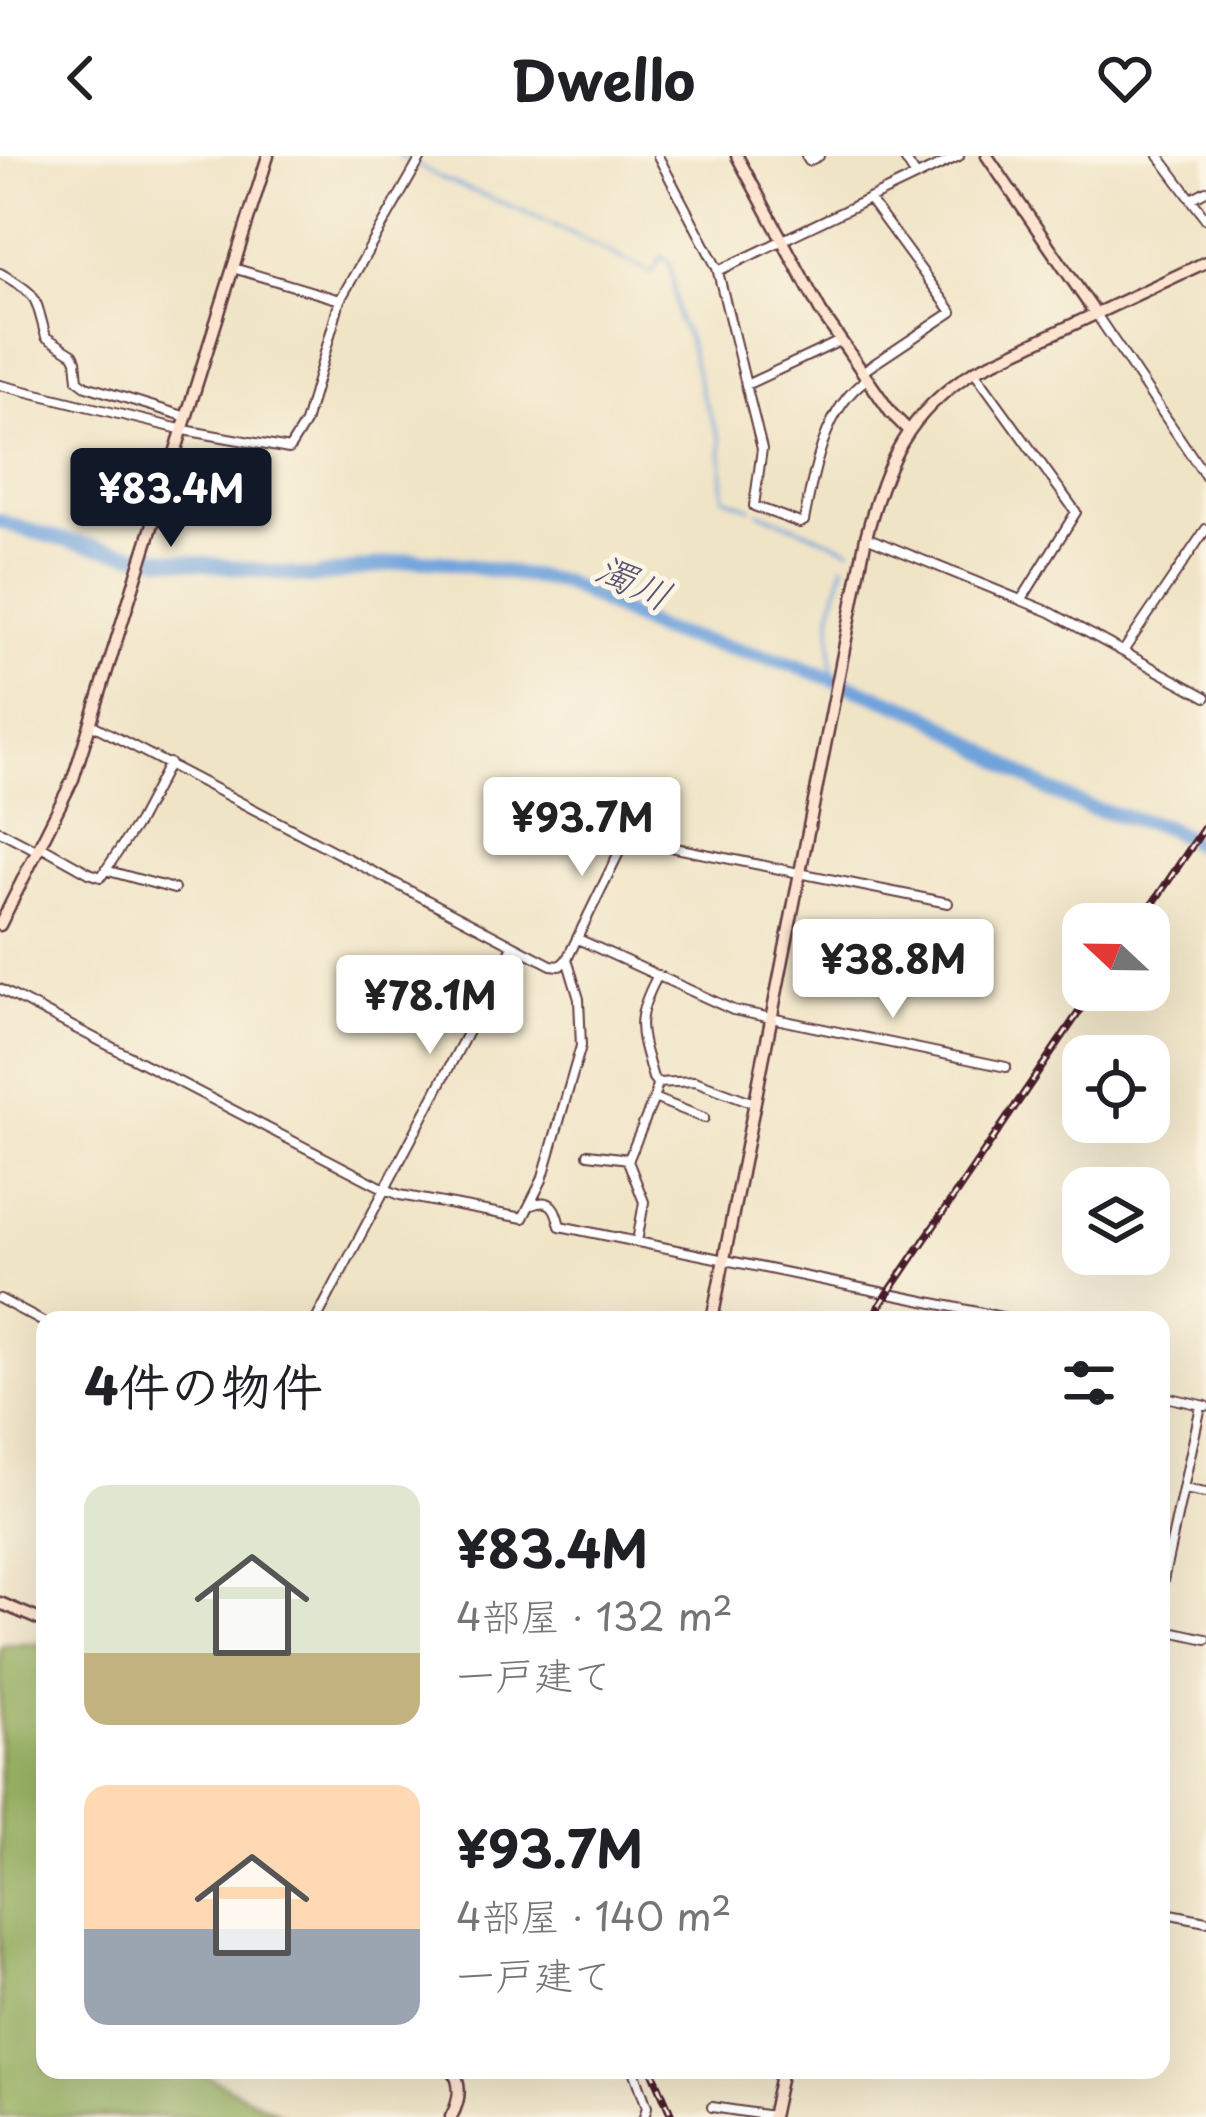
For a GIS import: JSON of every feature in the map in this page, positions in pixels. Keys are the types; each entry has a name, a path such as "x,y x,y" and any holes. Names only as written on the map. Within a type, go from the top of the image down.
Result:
{"street":[{"path":"0,925 73,779 268,156"},
{"path":"0,385 289,449 305,423 340,300 422,156"},
{"path":"658,156 718,271 762,449 754,506 800,524 825,440 851,393 865,376 952,312 869,199"},
{"path":"736,156 801,280 890,413 908,430"},
{"path":"806,156 808,161 819,156"},
{"path":"903,156 916,176"},
{"path":"718,271 959,156"},
{"path":"986,156 1206,476"},
{"path":"1159,156 1206,220"},
{"path":"1191,199 1206,191"},
{"path":"714,1311 866,537 883,477 908,430 929,405 974,370 1206,262"},
{"path":"233,268 340,300"},
{"path":"0,273 36,298 46,337 73,354 78,380 184,428"},
{"path":"746,385 840,341"},
{"path":"974,370 1076,512 1022,599"},
{"path":"1124,650 1206,530"},
{"path":"866,537 1022,599 1206,697"},
{"path":"91,724 551,965 560,966 567,959 626,838 948,903"},
{"path":"0,831 98,877 138,822 169,763"},
{"path":"105,870 174,889"},
{"path":"578,939 724,1007 1006,1067"},
{"path":"321,1311 513,946"},
{"path":"0,988 385,1189 524,1218 559,1128 581,1046 579,999 567,959"},
{"path":"657,977 639,1028 652,1078 657,1083 695,1081 756,1104"},
{"path":"637,1242 644,1202 629,1159 657,1083"},
{"path":"654,1098 704,1118"},
{"path":"588,1154 629,1159"},
{"path":"532,1205 550,1203 560,1226 955,1311"},
{"path":"0,1299 36,1318"},
{"path":"1170,1398 1203,1406 1170,1549"},
{"path":"1183,1489 1206,1493"},
{"path":"0,1603 36,1618"},
{"path":"1170,1632 1206,1639"},
{"path":"1170,1914 1206,1921"},
{"path":"451,2117 460,2091 458,2079"},
{"path":"637,2079 647,2107 644,2117"},
{"path":"712,2108 772,2117 780,2079"}],"green space":[{"path":"36,1643 36,2079 212,2079 286,2117 0,2117 0,1647"}],"waterway":[{"path":"399,156 652,273 662,256 670,264 679,322 721,441 724,497 751,508"},
{"path":"759,512 850,549"},
{"name":"濁川","path":"0,521 109,549 313,577 413,560 563,582 658,630 789,663 926,714 1046,789 1090,808 1166,827 1206,849"},
{"path":"832,678 831,614 844,564"}],"railway":[{"path":"1153,903 1206,825"},
{"path":"876,1311 1080,1011"},
{"path":"656,2079 672,2117"}]}
